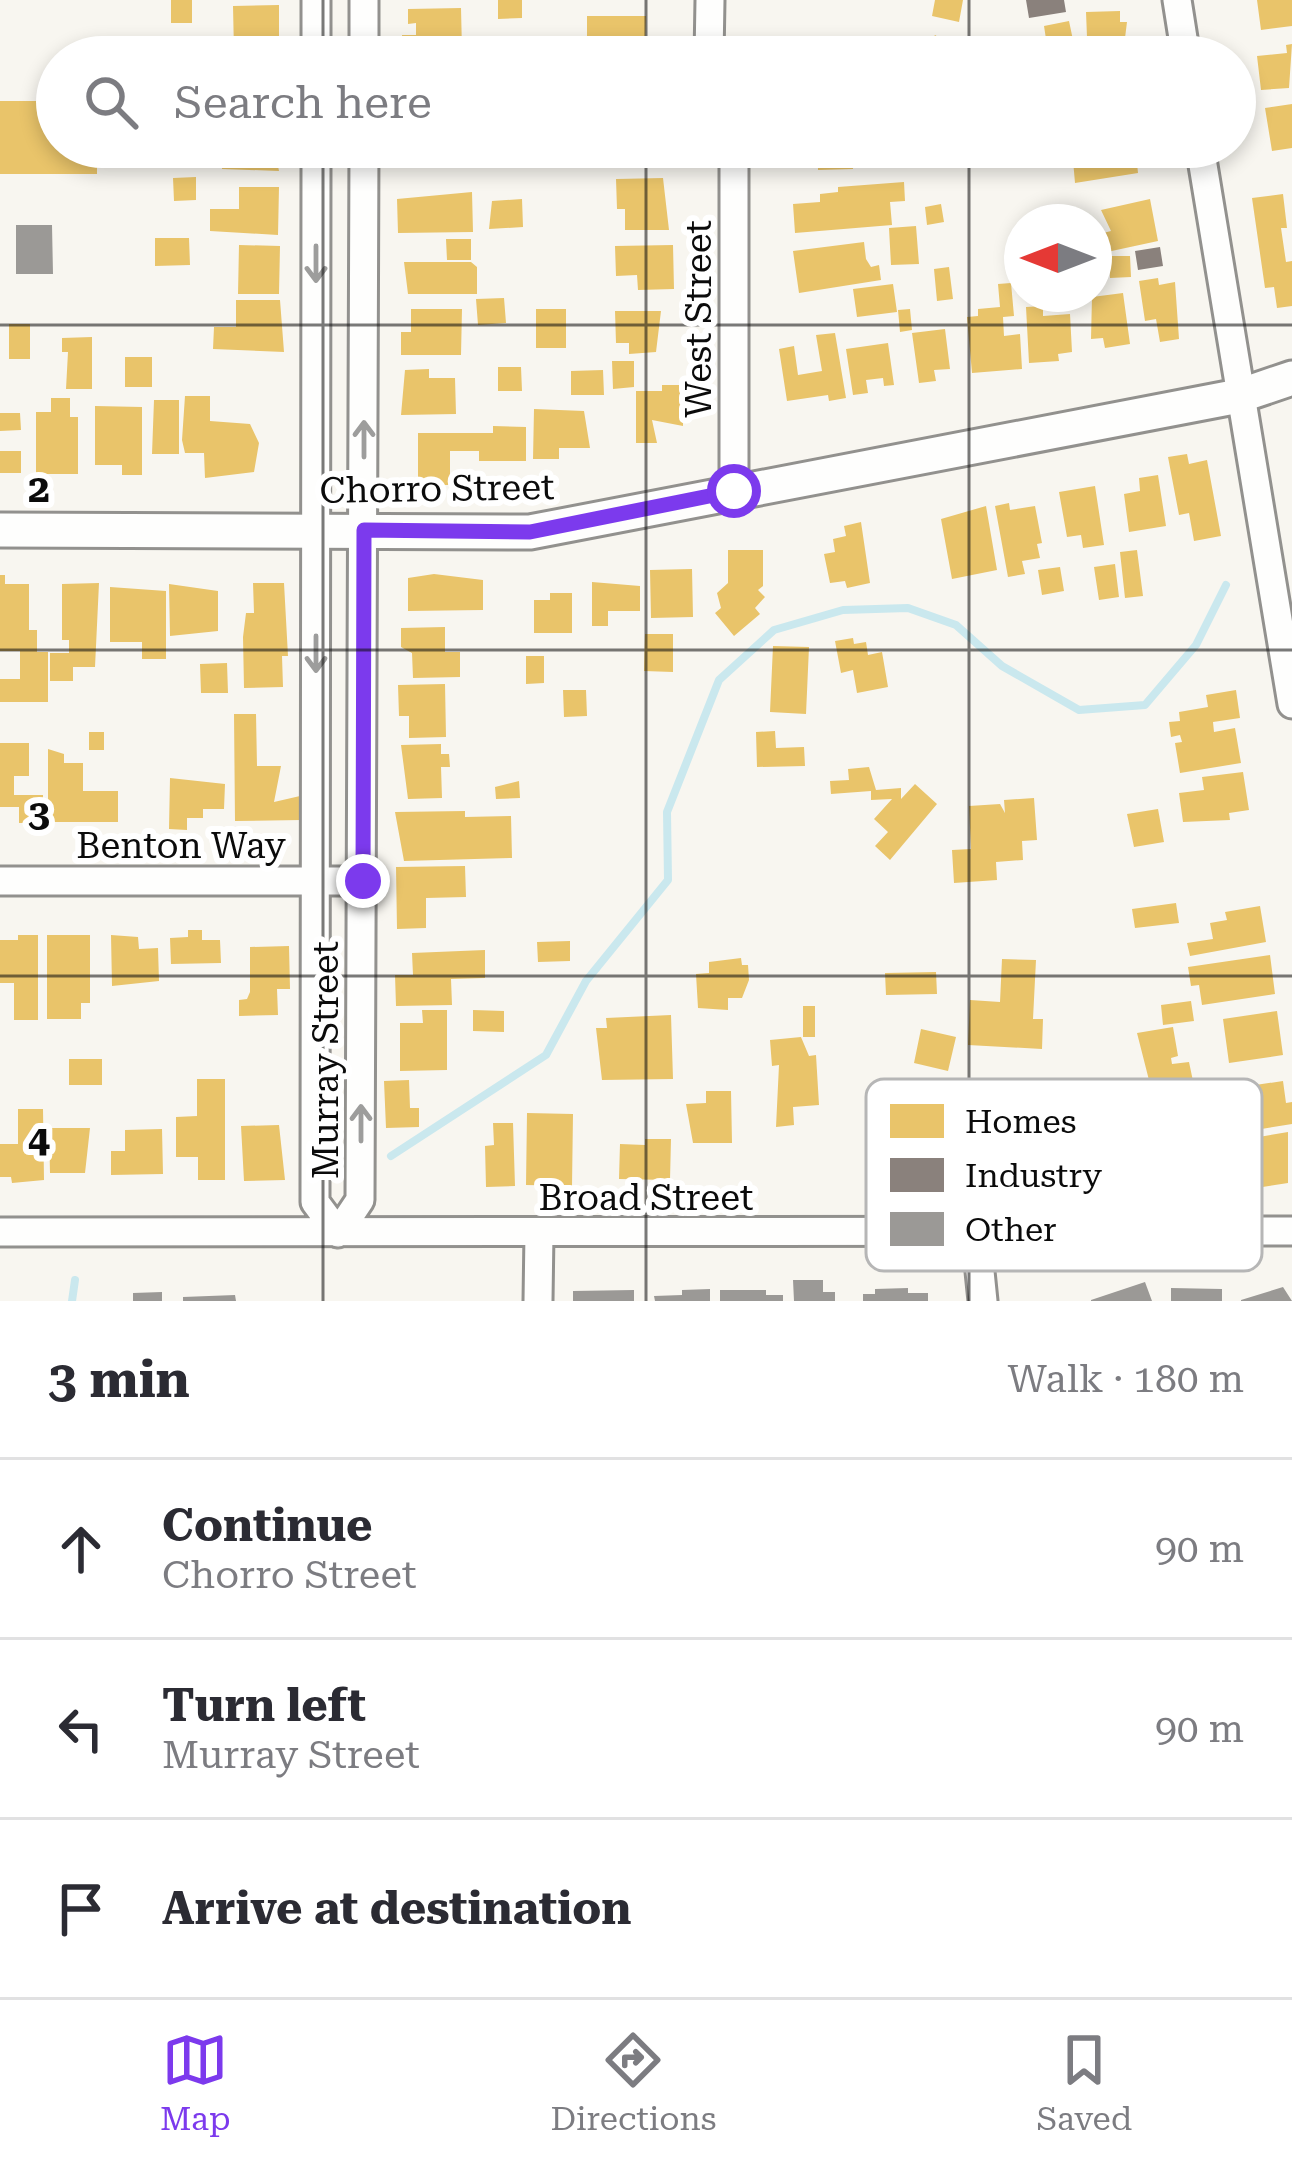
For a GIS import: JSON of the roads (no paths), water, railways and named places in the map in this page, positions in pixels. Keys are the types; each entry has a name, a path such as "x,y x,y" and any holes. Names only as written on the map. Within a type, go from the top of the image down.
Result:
{"street":[{"path":"710,0 710,36"},
{"path":"1177,0 1183,36"},
{"path":"316,36 316,5 364,5 364,36"},
{"name":"Murray Street","path":"316,168 315,1202 338,1233 361,1201 364,168"},
{"name":"West Street","path":"734,168 734,491"},
{"path":"1203,168 1292,704"},
{"name":"Chorro Street","path":"0,530 530,532 1239,396 1292,378"},
{"name":"Benton Way","path":"0,881 363,881"},
{"name":"Broad Street","path":"1262,1231 1292,1231"},
{"name":"Broad Street","path":"0,1232 866,1232"},
{"path":"538,1301 539,1233"},
{"path":"980,1271 983,1301"}],"waterway":[{"path":"391,1156 546,1055 586,981 668,880 667,812 719,680 774,630 843,610 908,608 956,625 1002,666 1079,710 1145,705 1196,645 1226,585"},
{"path":"72,1301 75,1280"}]}
